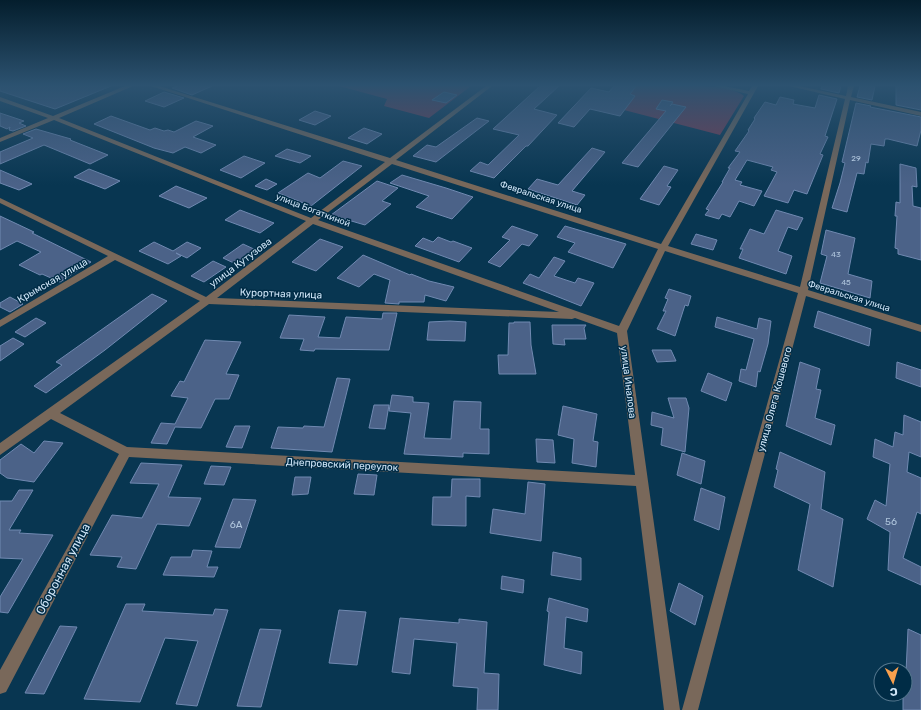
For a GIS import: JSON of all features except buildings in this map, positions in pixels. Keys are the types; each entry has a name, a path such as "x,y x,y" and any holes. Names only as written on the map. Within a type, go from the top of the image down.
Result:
{"street":[{"path":"0,140 50,119"},
{"name":"улица Богаткиной","path":"56,119 312,221 622,331"},
{"name":"Февральская улица","path":"261,119 921,329"},
{"name":"улица Кутузова","path":"0,450 207,301 446,119"},
{"name":"улица Иналова","path":"672,710 622,331 662,247 735,119"},
{"name":"улица Олега Кошевого","path":"690,710 803,292 842,119"},
{"name":"Курортная улица","path":"0,200 207,301 583,316"},
{"name":"Крымская улица","path":"0,324 115,256"},
{"name":"Днепровский переулок","path":"50,413 126,452 642,481"},
{"name":"Оборонная улица","path":"0,686 126,452"}],"shaded area":[{"path":"659,119 730,119 720,135"}]}
